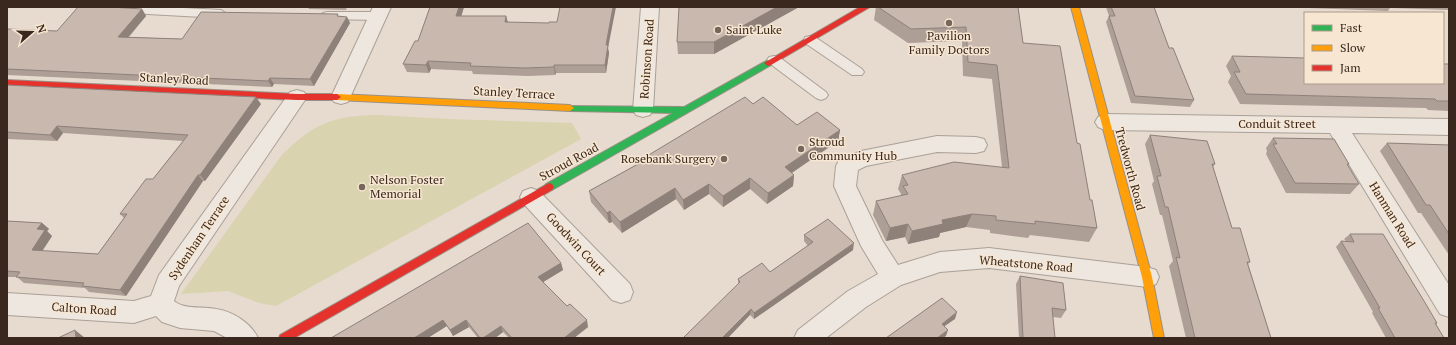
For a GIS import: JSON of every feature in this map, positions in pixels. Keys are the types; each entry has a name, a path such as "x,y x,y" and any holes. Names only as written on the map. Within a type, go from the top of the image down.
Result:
{"street":[{"name":"Robinson Road","path":"643,110 650,7"},
{"name":"Stroud Road","path":"284,338 531,196 686,110 866,7"},
{"name":"Tredworth Road","path":"1075,7 1147,277 1158,338"},
{"path":"340,97 380,12"},
{"name":"Stanley Road","path":"7,83 296,98 340,97"},
{"name":"Stanley Terrace","path":"340,97 643,110 686,110"},
{"name":"Sydenham Terrace","path":"160,304 168,282 296,98"},
{"name":"Conduit Street","path":"1105,122 1335,124 1449,127"},
{"name":"Hanman Road","path":"1335,124 1449,306"},
{"path":"892,277 873,246 845,186 847,166 861,159 937,144 976,145"},
{"name":"Goodwin Court","path":"531,196 621,292"},
{"name":"Wheatstone Road","path":"807,338 856,299 892,277 940,262 989,258 1147,277"},
{"name":"Calton Road","path":"7,304 134,312 160,304"},
{"path":"160,304 171,314 180,318 217,320 235,329 245,338"}],"lane":[{"path":"92,7 231,14"},
{"path":"314,16 380,12"},
{"path":"810,40 857,72"},
{"path":"774,60 821,95"}],"shaded area":[{"path":"377,115 572,123 581,139 276,306 259,303 228,291 181,294 281,156 292,145 313,129 335,120 347,117"}],"building":[{"path":"78,7 142,9 118,37 182,39 201,12 338,14 337,16 347,17 310,79 270,78 268,81 7,69 7,29 57,31"},
{"path":"430,7 459,7 456,16 506,16 505,22 549,23 557,22 560,7 613,7 606,45 608,45 605,65 554,65 554,67 525,68 470,66 471,63 428,61 426,65 403,64 415,41 418,41"},
{"name":"Saint Luke","path":"679,7 777,7 714,42 677,42"},
{"path":"878,7 1018,7 1023,43 1060,46 1077,143 1080,144 1090,200 1092,200 1097,228 1035,221 1035,224 996,220 996,216 972,214 942,220 943,224 912,231 908,224 890,228 876,201 908,194 903,186 908,185 902,175 954,162 1009,168 997,65 968,62 966,27 911,29"},
{"path":"1111,7 1154,7 1169,48 1173,48 1194,100 1135,96 1109,16 1115,16"},
{"path":"1232,56 1304,58 1304,84 1444,84 1444,64 1449,64 1449,101 1437,101 1435,99 1246,94 1234,72 1240,72"},
{"path":"7,85 256,97 200,175 198,175 120,290 82,286 84,283 16,277 20,272 7,271 7,221 42,223 37,229 45,230 32,250 98,254 127,214 120,214 146,179 153,179 188,135 57,126 50,135 7,132"},
{"path":"745,97 753,104 763,97 797,125 817,112 840,130 785,167 794,175 768,193 750,178 723,196 709,184 683,200 675,188 620,222 610,211 607,213 589,191 649,158 647,156"},
{"path":"1150,135 1207,141 1215,164 1212,164 1232,228 1240,228 1250,262 1247,262 1271,338 1195,338 1176,257 1180,258 1168,207 1165,207 1157,176 1161,176"},
{"path":"1273,138 1334,139 1359,184 1295,183 1273,144 1277,144"},
{"path":"1387,143 1449,145 1449,234 1430,205 1426,205"},
{"path":"828,219 854,243 754,313 751,309 722,338 683,338 740,282 738,279 762,263 770,272 813,242 804,235"},
{"path":"528,223 561,263 538,277 567,306 570,304 587,320 564,338 512,338 501,326 483,338 480,338 466,320 450,330 443,320 414,338 331,338"},
{"path":"1350,234 1383,234 1437,323 1435,323 1444,338 1395,338 1378,308 1380,308 1341,241 1354,242"},
{"path":"1020,276 1063,283 1066,310 1052,308 1055,338 1023,338"},
{"path":"942,298 957,312 942,324 948,330 937,338 886,338"},
{"path":"75,330 76,338 58,338"}],"traffic: fast":[{"path":"549,187 768,63"},
{"path":"570,108 686,110"}],"traffic: slow":[{"path":"1075,7 1147,277 1159,338"},
{"path":"337,97 570,108"}],"traffic: jam":[{"path":"768,63 866,7"},
{"path":"7,83 297,97 337,97"},
{"path":"284,338 549,187"}],"place":[{"name":"Pavilion Family Doctors","path":"949,23"},
{"name":"Saint Luke","path":"718,30"},
{"name":"Stroud Community Hub","path":"801,149"},
{"name":"Rosebank Surgery","path":"724,159"},
{"name":"Nelson Foster Memorial","path":"362,187"}]}
